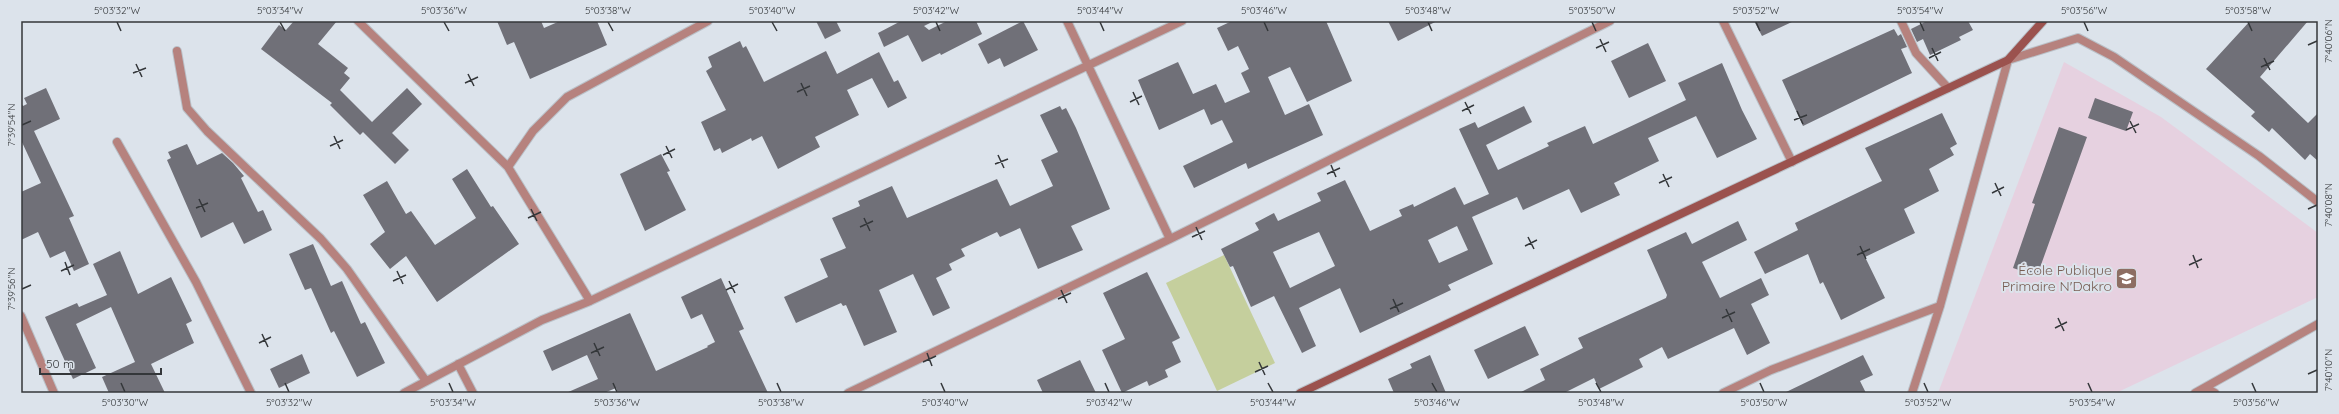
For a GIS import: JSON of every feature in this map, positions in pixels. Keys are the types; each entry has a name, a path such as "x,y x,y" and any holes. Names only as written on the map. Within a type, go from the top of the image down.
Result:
{"street":[{"path":"358,21 508,168 590,301"},
{"path":"508,168 533,131 567,97 708,21"},
{"path":"1067,21 1170,239"},
{"path":"404,393 542,320 590,301 1088,64 1182,21"},
{"path":"848,393 1170,239 1610,21"},
{"path":"1723,21 1792,162"},
{"path":"1901,21 1916,54 1948,88"},
{"path":"1912,393 1940,306 2008,60 2043,21"},
{"path":"1300,393 2008,60 2078,38 2114,57 2154,84 2259,156 2318,202"},
{"path":"177,51 187,108 207,131 320,239 347,269 426,381"},
{"path":"118,142 196,282 251,393"},
{"path":"1723,393 1771,370 1940,306"},
{"path":"21,316 54,393"},
{"path":"2195,393 2318,324"},
{"path":"458,364 473,393"},
{"path":"2206,388 2215,393"}],"shaded area":[{"path":"2064,62 2161,117 2318,233 2318,297 2116,393 1938,393"}],"green space":[{"path":"1224,255 1275,363 1217,391 1166,283"}],"building":[{"path":"294,21 337,21 318,44 348,68 344,73 350,78 340,90 372,122 407,88 422,104 392,133 409,150 395,164 363,132 360,135 330,105 332,103 261,49 279,25 286,30"},
{"path":"497,21 541,21 544,28 560,21 597,21 607,45 530,79 514,42 507,45"},
{"path":"816,21 836,21 841,31 825,39"},
{"path":"901,21 934,21 924,26 929,30 947,21 976,21 982,34 941,55 940,53 922,62 908,35 884,47 878,33"},
{"path":"1023,21 1038,50 1004,67 1000,58 988,64 978,44"},
{"path":"1232,21 1326,21 1352,81 1307,102 1290,67 1268,77 1285,115 1309,104 1323,135 1248,169 1246,163 1194,188 1183,166 1233,142 1222,120 1211,125 1204,109 1159,130 1138,80 1178,62 1193,94 1216,84 1225,103 1250,92 1241,73 1249,69 1238,46 1228,51 1217,28"},
{"path":"1388,21 1437,21 1398,41"},
{"path":"1754,21 1794,21 1762,36"},
{"path":"1927,21 1968,21 1973,30 1959,37 1961,40 1930,55 1923,39 1917,42 1911,29"},
{"path":"2250,21 2308,21 2260,77 2308,123 2318,113 2318,161 2310,154 2305,160 2272,128 2269,132 2251,116 2255,112 2206,69"},
{"path":"1894,29 1898,36 1901,34 1907,47 1901,49 1912,73 1803,126 1782,80"},
{"path":"740,41 743,48 746,46 764,82 826,51 837,74 879,52 894,82 898,80 907,98 888,108 872,78 847,90 859,115 815,137 820,147 778,169 762,136 752,141 751,138 722,153 720,148 714,151 701,122 726,110 706,71 712,67 708,57"},
{"path":"1648,43 1666,81 1629,98 1611,61"},
{"path":"1722,63 1742,110 1757,139 1717,158 1696,116 1648,138 1659,161 1614,183 1620,195 1581,213 1569,189 1523,210 1517,197 1472,217 1493,264 1448,285 1451,290 1360,333 1340,288 1299,308 1316,346 1302,353 1274,296 1251,307 1233,266 1230,267 1221,249 1259,230 1255,223 1274,213 1278,221 1321,201 1317,193 1345,180 1370,231 1402,216 1399,210 1413,204 1414,207 1455,187 1464,205 1489,194 1459,129 1475,122 1478,128 1524,106 1532,122 1486,145 1498,170 1549,146 1547,143 1585,126 1593,144 1686,100 1678,83","holes":["1457,226 1468,250 1439,263 1428,240","1319,232 1335,266 1290,288 1273,252"]},
{"path":"46,88 60,119 34,131 74,216 69,218 89,264 74,271 65,251 50,258 38,232 21,240 21,192 41,183 21,140 21,103 23,106 27,104 24,98"},
{"path":"2095,98 2133,112 2126,131 2088,118"},
{"path":"1060,106 1062,110 1066,108 1076,128 1110,209 1071,226 1083,250 1038,269 1020,228 1000,237 997,232 961,249 965,256 949,264 952,270 936,278 950,308 933,316 913,274 879,290 897,332 864,346 846,305 843,306 841,303 796,323 784,297 828,277 820,259 846,248 832,218 860,206 858,201 892,186 907,218 997,179 1010,206 1053,186 1041,160 1058,152 1040,115"},
{"path":"1942,113 1957,144 1950,148 1954,155 1929,169 1939,191 1904,209 1915,233 1865,257 1885,298 1841,320 1823,282 1820,284 1808,254 1765,274 1754,252 1798,230 1795,223 1882,181 1865,148"},
{"path":"2059,127 2087,137 2037,276 2013,268 2035,204 2032,203"},
{"path":"187,144 197,165 222,153 233,163 244,176 241,178 258,212 263,210 272,230 244,244 233,222 201,238 167,160 171,158 168,152"},
{"path":"661,154 670,171 667,172 686,210 645,231 620,174"},
{"path":"467,169 491,207 493,206 519,244 437,302 406,256 390,269 370,244 385,232 363,195 387,181 406,214 411,211 435,245 476,218 452,179"},
{"path":"1738,221 1747,240 1702,262 1720,298 1761,278 1769,295 1751,304 1770,343 1747,355 1734,328 1668,359 1662,347 1639,359 1643,367 1599,389 1594,378 1564,393 1519,393 1545,380 1540,369 1583,348 1578,338 1666,298 1667,295 1647,250 1686,232 1692,244"},
{"path":"313,244 331,286 342,281 361,324 365,322 385,363 357,377 334,331 331,333 311,288 305,290 289,254"},
{"path":"120,251 138,294 171,277 192,321 186,324 194,343 151,364 165,393 109,393 102,377 135,362 111,307 76,324 96,368 73,379 45,317 77,303 79,307 107,295 93,264"},
{"path":"1147,272 1180,338 1172,342 1181,362 1165,370 1168,377 1149,386 1147,381 1122,393 1102,350 1125,339 1103,293"},
{"path":"721,278 744,329 739,331 768,393 618,393 616,388 604,393 566,393 598,379 587,355 552,371 543,351 630,313 656,371 708,347 707,346 715,342 702,314 691,319 681,297"},
{"path":"1525,326 1539,355 1488,379 1474,350"},
{"path":"302,354 310,373 279,388 270,369"},
{"path":"1430,355 1446,393 1394,393 1388,379 1412,368 1410,364"},
{"path":"1863,355 1873,375 1860,381 1866,393 1784,393"},
{"path":"1080,360 1096,393 1043,393 1037,380"}],"place":[{"name":"École Publique Primaire N'Dakro","path":"2127,278"}]}
